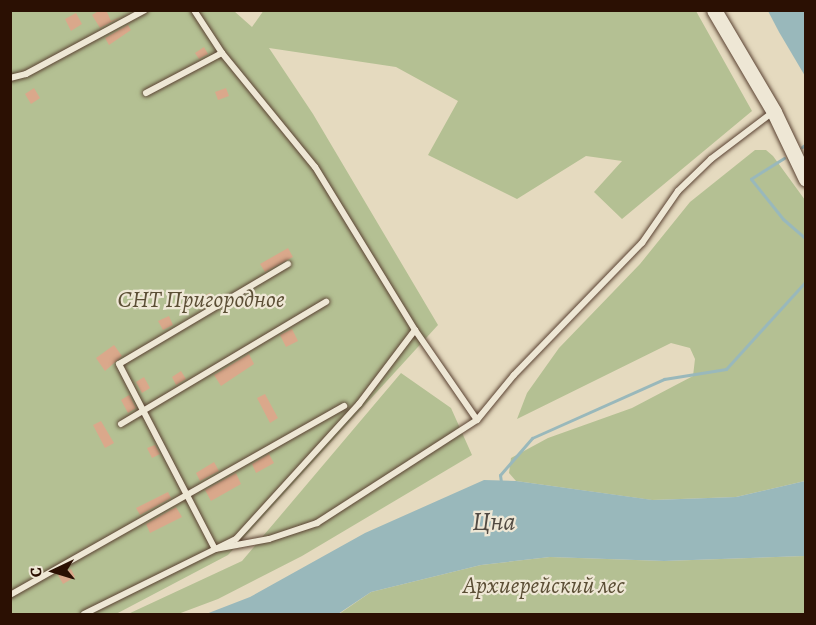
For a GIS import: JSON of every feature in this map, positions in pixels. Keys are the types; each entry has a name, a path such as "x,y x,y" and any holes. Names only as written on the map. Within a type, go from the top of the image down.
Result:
{"street":[{"path":"714,10 774,112 806,179"}],"lane":[{"path":"10,78 26,74 145,10"},
{"path":"194,10 222,52 315,167 415,330 477,420"},
{"path":"146,93 222,52"},
{"path":"215,549 269,539 317,523 477,420 514,375 642,243 678,191 711,159 774,112"},
{"path":"215,549 119,364 288,264"},
{"path":"122,424 326,302"},
{"path":"84,615 236,539 359,404 415,330"},
{"path":"10,595 344,406"}],"green space":[{"name":"СНТ Пригородное","path":"264,10 696,11 752,111 622,219 594,192 622,161 586,156 517,199 428,155 458,101 396,67 269,48 313,114 438,325 228,555 116,614 11,614 10,11 234,11 252,27"},
{"path":"755,150 766,150 773,156 805,200 805,481 736,497 652,500 516,481 509,473 511,458 548,438 632,408 693,376 695,359 690,348 671,343 517,419 527,393 559,348 640,264 690,202"},
{"path":"401,373 451,408 472,455 302,556 218,599 178,614 128,614 242,561"},
{"name":"Архиерейский лес","path":"805,556 805,614 339,614 371,592 481,565 550,557 664,561"}],"water":[{"path":"768,11 805,11 805,76 779,32"},
{"name":"Цна","path":"484,480 516,481 653,500 736,497 805,481 805,556 664,561 550,557 481,565 371,592 338,614 206,614 250,597 365,533"}],"building":[{"path":"100,10 106,10 111,21 123,16 100,28 92,15"},
{"path":"76,13 82,24 71,31 65,19"},
{"path":"128,25 131,30 109,45 105,38"},
{"path":"204,47 208,54 199,59 195,53"},
{"path":"34,88 40,98 31,104 25,94"},
{"path":"226,88 229,96 218,100 215,92"},
{"path":"288,248 293,257 265,272 260,264"},
{"path":"210,293 215,301 205,307 200,298"},
{"path":"169,316 173,325 163,330 158,321"},
{"path":"292,329 298,341 286,347 280,335"},
{"path":"114,345 122,356 105,371 96,358"},
{"path":"249,354 254,364 221,386 214,375"},
{"path":"181,371 186,379 176,385 172,377"},
{"path":"144,377 150,388 142,393 136,382"},
{"path":"265,394 278,418 270,423 257,398"},
{"path":"129,395 136,408 128,413 121,400"},
{"path":"101,421 114,443 105,448 93,425"},
{"path":"155,445 160,454 152,458 147,448"},
{"path":"269,454 274,463 256,473 252,464"},
{"path":"214,462 219,471 200,481 196,473"},
{"path":"236,473 241,484 211,501 205,490"},
{"path":"168,492 171,498 140,515 136,508"},
{"path":"176,507 182,517 150,533 146,524"},
{"path":"71,569 75,577 63,584 58,575"}],"waterway":[{"path":"802,147 806,144"},
{"path":"784,158 751,179 783,219 806,239"},
{"path":"501,482 500,475 532,438 664,379 726,369 806,281"}]}
